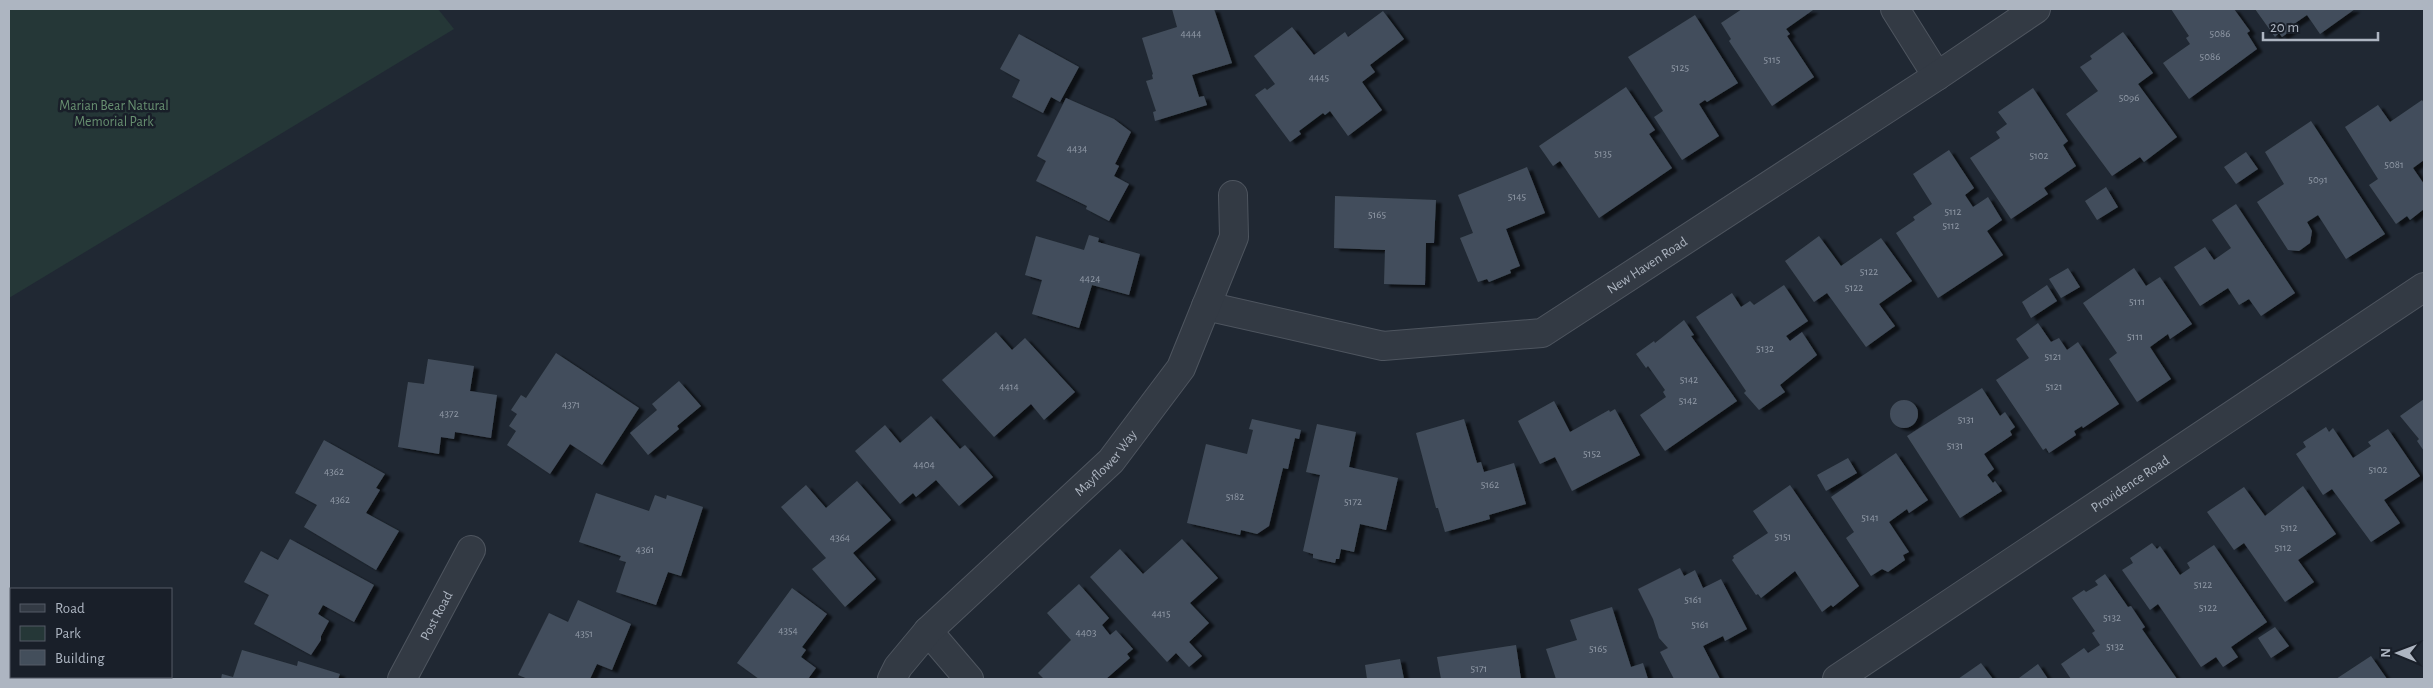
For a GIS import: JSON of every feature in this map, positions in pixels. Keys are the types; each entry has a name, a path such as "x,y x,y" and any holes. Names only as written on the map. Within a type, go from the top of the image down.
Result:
{"street":[{"path":"1895,9 1937,76"},
{"name":"New Haven Road","path":"1206,306 1383,346 1542,333 1937,76 2036,9"},
{"name":"Mayflower Way","path":"892,679 898,667 928,631 1111,461 1181,368 1234,237 1232,195"},
{"name":"Providence Road","path":"1837,679 2424,286"},
{"name":"Post Road","path":"402,679 471,550"},
{"path":"928,631 968,679"}],"green space":[{"name":"Marian Bear Natural Memorial Park","path":"9,9 438,9 454,29 9,298"}],"building":[{"path":"1172,9 1214,9 1232,63 1192,75 1199,97 1204,96 1207,105 1155,121 1153,112 1156,111 1146,81 1153,79 1153,74 1142,38 1177,27"},
{"path":"1742,9 1813,10 1786,29 1790,34 1787,36 1814,77 1772,106 1729,41 1731,39 1721,23"},
{"path":"2171,9 2234,9 2250,31 2247,33 2257,49 2189,99 2163,63 2190,44 2186,38 2189,36"},
{"path":"2255,9 2355,9 2320,34 2307,15 2291,26 2293,29 2282,37 2279,33 2275,37"},
{"path":"1383,11 1404,39 1370,65 1375,72 1362,82 1382,110 1348,136 1330,111 1325,115 1323,113 1299,131 1301,134 1290,142 1255,95 1275,84 1254,56 1292,27 1314,55 1345,32 1348,37"},
{"path":"1695,15 1738,83 1707,102 1705,100 1699,104 1719,136 1682,160 1654,117 1663,111 1628,57"},
{"path":"2123,32 2153,73 2138,84 2177,137 2144,162 2140,157 2112,176 2066,114 2098,91 2080,67 2092,59 2090,56"},
{"path":"1019,34 1079,67 1060,102 1051,97 1043,113 1012,97 1020,80 1000,69"},
{"path":"1626,87 1655,130 1649,134 1672,168 1599,218 1560,161 1553,166 1539,146"},
{"path":"2033,88 2068,141 2063,145 2076,166 2044,188 2048,194 2011,219 1970,158 2000,138 1996,132 2007,124 1998,112"},
{"path":"1066,98 1114,119 1131,132 1115,164 1119,166 1114,176 1129,184 1109,221 1086,209 1087,206 1036,181 1046,161 1037,156"},
{"path":"2422,100 2424,103 2424,160 2413,168 2424,184 2424,209 2410,220 2407,216 2396,224 2369,185 2378,179 2345,127 2378,105 2390,122"},
{"path":"2311,121 2385,234 2346,259 2318,215 2307,222 2312,231 2310,243 2299,251 2288,250 2257,202 2284,184 2265,152"},
{"path":"1949,150 1974,188 1965,195 1973,207 1988,197 2002,220 1987,231 2003,255 1938,298 1896,233 1915,220 1913,217 1932,204 1913,174"},
{"path":"2246,152 2258,169 2236,184 2224,167"},
{"path":"1527,167 1545,213 1506,229 1520,266 1510,270 1511,273 1489,282 1487,279 1478,282 1460,238 1473,233 1458,195"},
{"path":"2106,187 2118,207 2097,220 2085,201"},
{"path":"1335,196 1436,200 1434,243 1426,243 1425,285 1384,284 1385,250 1334,248"},
{"path":"2236,204 2295,293 2261,316 2249,299 2239,305 2228,288 2200,306 2174,267 2205,247 2214,260 2231,248 2212,220"},
{"path":"1089,235 1099,238 1098,242 1140,254 1129,295 1092,285 1079,328 1032,314 1042,280 1025,275 1036,236 1084,250"},
{"path":"1819,236 1841,266 1881,238 1912,281 1879,304 1895,326 1866,347 1827,293 1814,302 1785,261"},
{"path":"2068,268 2080,287 2061,298 2049,279"},
{"path":"2134,268 2146,286 2160,277 2192,324 2170,339 2168,334 2150,347 2171,379 2137,402 2109,359 2117,353 2083,303"},
{"path":"1784,285 1808,321 1786,336 1790,341 1802,332 1817,355 1780,385 1785,392 1759,410 1744,393 1746,391 1696,317 1732,293 1741,307 1750,301 1754,305"},
{"path":"2047,285 2057,301 2031,318 2022,302"},
{"path":"1684,320 1694,335 1691,336 1737,401 1665,451 1640,415 1666,397 1663,392 1665,390 1648,366 1646,368 1636,354 1654,341 1655,343"},
{"path":"2038,323 2051,342 2059,338 2067,350 2078,342 2119,404 2083,428 2082,426 2074,431 2076,435 2049,453 2046,448 2043,450 1996,380 2029,358 2016,339"},
{"path":"996,332 1012,350 1025,338 1075,392 1044,420 1031,404 994,437 942,380"},
{"path":"556,353 639,408 602,465 570,444 550,474 507,445 516,431 509,426 517,414 511,410 521,395 526,398"},
{"path":"428,359 474,366 470,391 497,395 491,438 455,432 454,439 441,437 439,454 398,447 408,382 424,384"},
{"path":"679,381 701,406 677,426 679,429 648,455 630,433 657,410 652,404"},
{"path":"1982,388 2000,416 2005,412 2015,427 2010,431 2012,435 1984,454 1994,469 1987,475 1993,483 1995,481 2002,491 1960,518 1907,436"},
{"path":"2424,399 2424,451 2417,441 2419,439 2400,416"},
{"path":"1904,400 1914,404 1918,414 1914,424 1904,428 1894,424 1890,414 1894,404"},
{"path":"1554,401 1570,432 1609,410 1610,412 1615,409 1640,455 1572,491 1555,457 1540,464 1518,421"},
{"path":"931,416 960,449 965,445 993,477 959,506 936,480 916,497 913,493 900,504 855,451 885,425 900,443"},
{"path":"1252,419 1301,430 1299,439 1295,438 1288,469 1283,468 1269,526 1257,534 1241,530 1240,535 1187,523 1206,444 1247,454 1253,430 1249,429"},
{"path":"1464,419 1477,463 1481,462 1484,472 1514,463 1526,504 1489,515 1490,519 1445,532 1438,508 1436,508 1416,433"},
{"path":"1317,424 1356,432 1349,467 1398,478 1386,530 1360,524 1354,552 1341,549 1339,559 1336,559 1335,563 1313,558 1313,554 1303,551 1320,475 1306,472"},
{"path":"2326,427 2329,432 2333,428 2353,458 2371,446 2368,442 2388,429 2420,476 2384,500 2400,523 2371,542 2332,489 2323,495 2296,454 2306,447 2303,442"},
{"path":"324,440 385,474 376,488 380,490 366,513 399,531 376,570 304,527 317,505 295,493"},
{"path":"1896,453 1928,500 1909,513 1907,509 1889,522 1909,552 1903,555 1905,560 1888,572 1882,569 1871,576 1846,538 1854,532 1831,497"},
{"path":"1848,458 1857,473 1826,491 1817,475"},
{"path":"857,481 891,520 853,553 876,579 845,607 812,569 826,558 781,507 806,485 826,508"},
{"path":"1790,485 1859,586 1833,607 1831,605 1822,612 1795,571 1761,598 1758,594 1756,595 1732,560 1733,556 1768,533 1753,511"},
{"path":"2303,486 2336,534 2298,560 2314,582 2285,602 2244,543 2234,550 2207,512 2244,487 2265,516"},
{"path":"596,493 649,511 655,495 666,499 667,495 703,507 681,576 668,572 656,605 616,592 626,562 619,560 621,556 579,542"},
{"path":"290,539 374,585 354,622 323,605 318,614 329,621 321,636 321,640 311,655 254,624 269,595 244,582 261,551 278,560"},
{"path":"1182,539 1218,578 1190,603 1209,623 1189,642 1202,656 1189,667 1176,653 1167,662 1090,577 1120,549 1143,574"},
{"path":"2152,543 2157,549 2160,546 2180,575 2190,568 2187,563 2214,545 2267,622 2231,647 2238,657 2223,667 2216,657 2201,667 2158,604 2150,610 2122,570 2133,563 2130,558"},
{"path":"1680,568 1684,576 1695,570 1703,588 1721,579 1747,629 1725,641 1723,636 1703,646 1720,679 1674,679 1660,652 1668,648 1659,638 1653,619 1638,589"},
{"path":"2105,574 2128,607 2131,606 2145,627 2142,629 2177,679 2071,679 2061,664 2084,648 2088,653 2100,645 2092,633 2095,631 2072,598 2084,590 2086,592 2098,585 2095,581"},
{"path":"1079,584 1109,618 1102,625 1110,635 1116,630 1133,649 1127,654 1130,658 1106,679 1044,679 1038,673 1071,640 1047,613"},
{"path":"792,588 827,614 802,647 806,650 801,657 816,668 808,679 759,679 737,663"},
{"path":"578,600 631,624 612,670 597,664 590,679 528,679 518,675 549,613 568,622"},
{"path":"1612,607 1631,667 1643,663 1648,679 1556,679 1546,649 1577,640 1570,620"},
{"path":"2275,627 2289,646 2271,658 2258,638"},
{"path":"1516,645 1521,679 1441,679 1437,657"},
{"path":"242,650 297,666 298,661 340,674 338,679 221,679 222,674 233,677"},
{"path":"2371,656 2387,679 2336,679"},
{"path":"1400,659 1404,679 1367,679 1365,665"},
{"path":"1981,663 1993,679 1958,679"},
{"path":"2038,664 2048,679 2019,678"}]}
